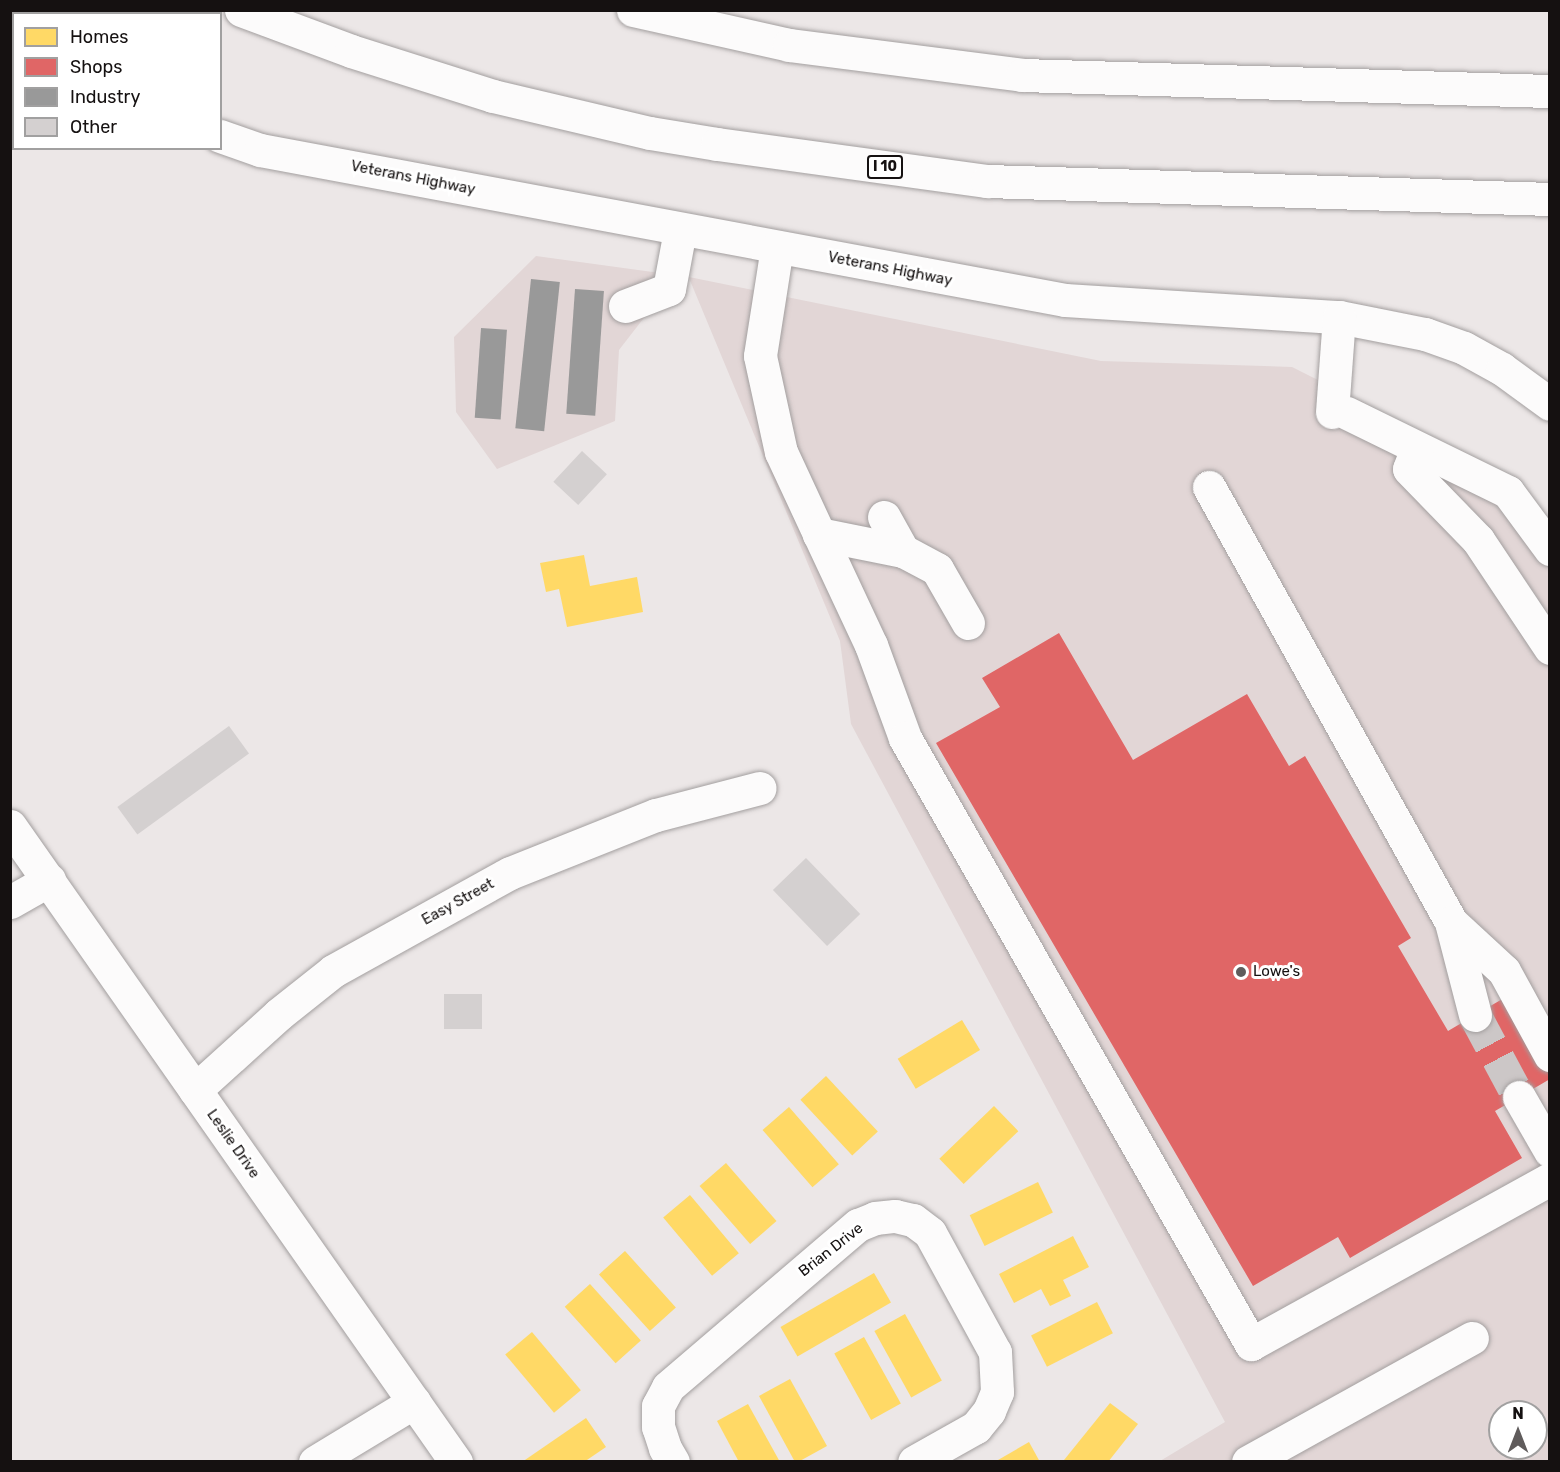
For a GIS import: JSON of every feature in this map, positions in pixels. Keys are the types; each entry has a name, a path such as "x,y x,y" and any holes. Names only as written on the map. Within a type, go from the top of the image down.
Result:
{"main road":[{"name":"I 10","path":"241,10 351,51 493,96 650,133 717,144 987,181 1550,199"},
{"path":"633,10 789,45 1022,75 1550,91"},
{"name":"Veterans Highway","path":"222,137 260,150 1065,300 1339,317 1425,334 1464,348 1502,369 1550,404"},
{"path":"625,306 669,289 680,230"},
{"path":"777,247 760,356 781,452 871,645 905,738 1251,1344 1550,1179"},
{"path":"1339,317 1340,413 1508,492 1550,549"},
{"path":"1418,448 1409,469 1478,540 1550,648"},
{"path":"1209,488 1451,922 1476,1015"},
{"path":"884,517 903,551"},
{"path":"819,534 903,551 937,569 968,622"},
{"name":"Easy Street","path":"195,1090 287,1007 333,971 510,873 656,815 760,788"},
{"name":"Leslie Drive","path":"10,826 456,1461"},
{"path":"10,902 49,880"},
{"path":"1451,922 1504,971 1550,1055"},
{"path":"1519,1097 1550,1151"},
{"name":"Brian Drive","path":"673,1461 665,1448 658,1427 658,1406 668,1387 858,1225 876,1218 895,1216 913,1220 930,1233 995,1352 997,1392 989,1411 976,1427 914,1461"},
{"path":"1248,1461 1472,1338"},
{"path":"315,1461 414,1402"}],"shaded area":[{"path":"536,256 689,277 1101,361 1292,367 1519,481 1550,522 1549,1461 1160,1461 1225,1422 851,724 840,641 689,278 673,306 650,310 619,350 615,421 497,469 456,412 454,337"}],"building: Homes":[{"path":"584,555 590,586 637,577 643,612 567,627 559,589 546,592 540,563"},
{"path":"962,1020 980,1050 916,1089 898,1059"},
{"path":"826,1076 878,1132 852,1155 800,1100"},
{"path":"994,1106 1018,1131 964,1184 939,1159"},
{"path":"789,1107 839,1164 812,1187 763,1130"},
{"path":"726,1163 777,1221 750,1244 700,1186"},
{"path":"1038,1182 1053,1213 985,1246 970,1215"},
{"path":"690,1195 739,1253 712,1276 663,1217"},
{"path":"1073,1236 1089,1267 1063,1280 1071,1296 1050,1306 1041,1289 1014,1303 999,1274"},
{"path":"625,1251 676,1307 650,1331 599,1274"},
{"path":"874,1273 891,1302 797,1356 780,1327"},
{"path":"590,1284 641,1340 616,1363 565,1307"},
{"path":"1097,1302 1113,1333 1047,1367 1031,1336"},
{"path":"905,1314 942,1380 911,1397 874,1331"},
{"path":"532,1332 581,1390 554,1413 505,1354"},
{"path":"864,1337 901,1403 871,1420 834,1353"},
{"path":"790,1379 827,1446 798,1462 795,1462 759,1396"},
{"path":"1110,1403 1138,1424 1108,1462 1066,1462 1064,1460"},
{"path":"748,1404 780,1462 739,1462 717,1421"},
{"path":"586,1418 606,1447 584,1462 522,1462"},
{"path":"1029,1442 1040,1462 999,1462 998,1460"}],"building: Shops":[{"name":"Lowe's","path":"1059,633 1133,760 1247,694 1289,766 1305,756 1411,938 1398,946 1448,1031 1504,998 1550,1076 1550,1079 1495,1111 1522,1158 1350,1258 1338,1237 1253,1286 936,743 1000,707 982,678"}],"building: Industry":[{"path":"531,279 560,282 544,431 515,428"},
{"path":"575,289 604,291 595,416 566,414"},
{"path":"481,328 507,330 501,420 475,418"}],"building: Other":[{"path":"582,451 607,474 578,505 553,482"},
{"path":"229,726 249,754 137,835 117,807"},
{"path":"806,858 860,914 827,946 773,890"},
{"path":"444,994 482,994 482,1029 444,1029"}],"tunnel":[{"path":"1475,1015 1519,1097"}],"place":[{"name":"Lowe's","path":"1241,972"}]}
